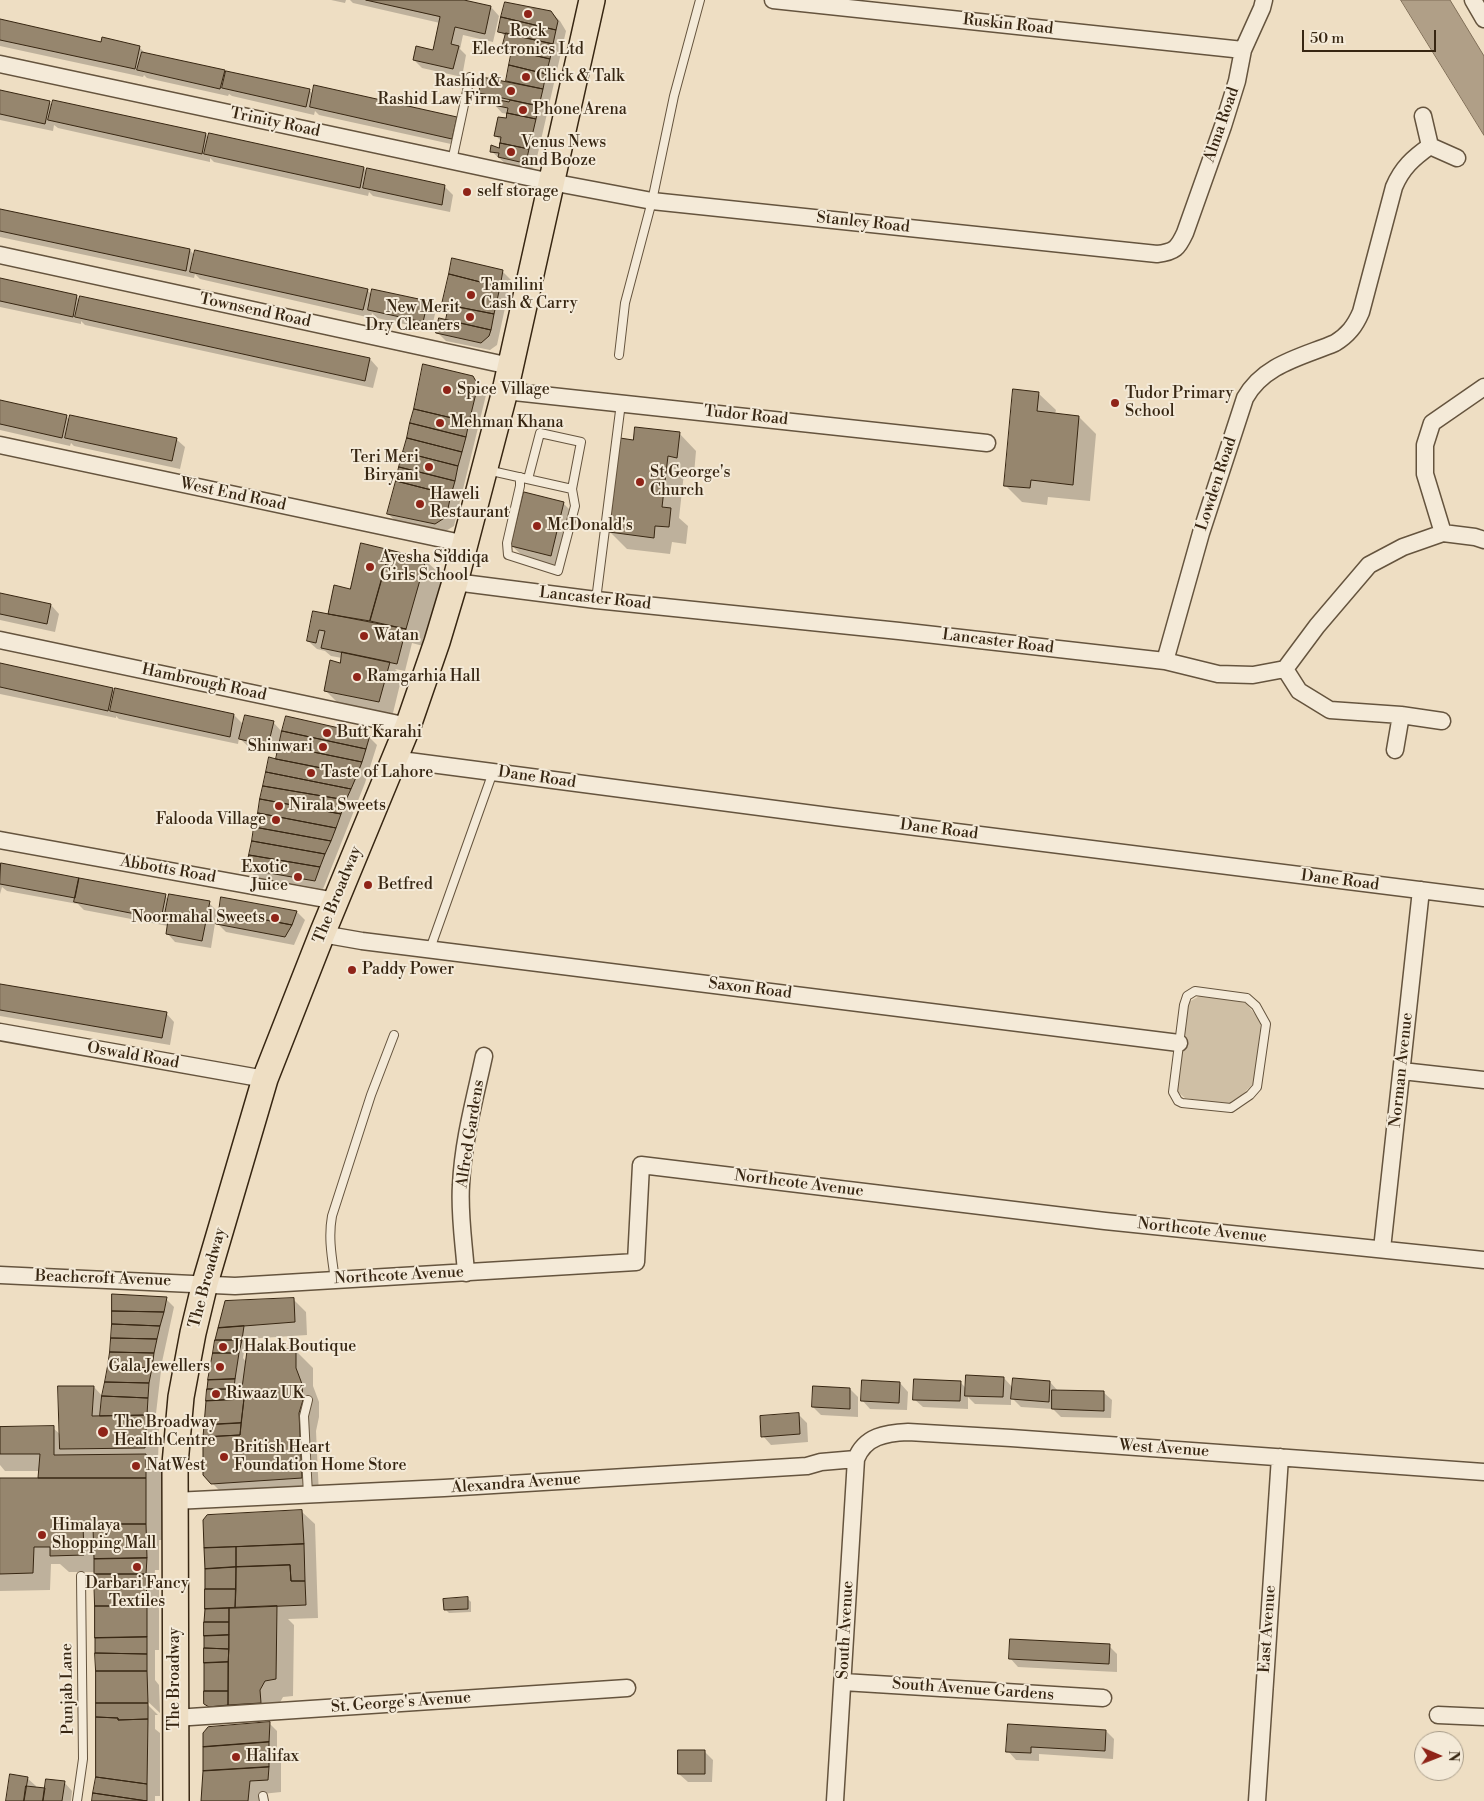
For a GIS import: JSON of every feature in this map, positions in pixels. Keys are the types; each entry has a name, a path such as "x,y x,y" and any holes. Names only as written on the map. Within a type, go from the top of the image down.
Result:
{"main road":[{"name":"The Broadway","path":"176,1801 175,1464 180,1397 193,1333 205,1283 265,1079 322,934 408,726 437,642 455,582 505,391 588,1"}],"street":[{"name":"Ruskin Road","path":"773,0 1243,50"},
{"name":"Alma Road","path":"1175,249 1185,233 1223,126 1237,81 1243,50 1264,0"},
{"path":"1473,0 1484,19"},
{"name":"Trinity Road","path":"0,64 551,182"},
{"path":"1423,116 1430,146 1457,158"},
{"name":"Lowden Road","path":"1165,662 1201,533 1245,398 1255,383 1274,368 1335,343 1344,337 1356,323 1368,289 1399,174 1410,161 1430,146"},
{"name":"Stanley Road","path":"551,182 652,201 1157,254 1168,253 1175,249"},
{"name":"Townsend Road","path":"0,255 510,366"},
{"path":"1443,533 1425,474 1425,445 1432,423 1484,387"},
{"name":"Tudor Road","path":"505,391 987,442"},
{"name":"West End Road","path":"0,445 466,544"},
{"path":"1442,721 1401,715 1330,710 1299,692 1285,669 1317,626 1369,565 1403,547 1443,533 1484,540"},
{"name":"Lancaster Road","path":"455,582 596,600 899,631 1165,662 1218,674 1253,675 1285,669"},
{"name":"Hambrough Road","path":"0,640 408,726"},
{"path":"1396,750 1401,715"},
{"name":"Dane Road","path":"394,759 826,816 1484,898"},
{"name":"Abbotts Road","path":"0,840 336,900"},
{"name":"Norman Avenue","path":"1382,1249 1421,890"},
{"name":"Saxon Road","path":"322,934 362,942 1179,1043"},
{"name":"Oswald Road","path":"0,1032 265,1079"},
{"name":"Alfred Gardens","path":"466,1273 462,1219 462,1165 484,1056"},
{"path":"1402,1071 1484,1080"},
{"name":"Northcote Avenue","path":"205,1283 235,1286 636,1262 641,1165 1105,1222 1484,1260"},
{"name":"Beachcroft Avenue","path":"0,1275 205,1283"},
{"name":"West Avenue","path":"856,1459 862,1447 874,1438 892,1432 908,1432 1484,1472"},
{"name":"East Avenue","path":"1257,1801 1280,1457"},
{"name":"Alexandra Avenue","path":"174,1500 308,1495 807,1466 820,1462 856,1459"},
{"name":"South Avenue","path":"835,1801 856,1459"},
{"name":"South Avenue Gardens","path":"843,1682 1103,1698"},
{"name":"St. George's Avenue","path":"175,1718 627,1688"},
{"path":"1438,1715 1484,1717"}],"lane":[{"path":"619,355 625,303 652,201 674,96 700,0"},
{"path":"452,161 470,77"},
{"path":"596,600 621,403"},
{"path":"540,433 581,442 572,489 575,506 558,571 508,554 507,543 520,486 540,433"},
{"path":"485,469 572,489"},
{"path":"430,949 493,772"},
{"path":"1201,992 1247,998 1256,1006 1266,1024 1258,1087 1231,1108 1178,1101 1173,1092 1179,1043 1185,1000 1190,993 1201,992"},
{"path":"335,1280 330,1245 332,1216 371,1095 394,1035"},
{"path":"308,1400 304,1416 308,1495"},
{"name":"Punjab Lane","path":"77,1801 83,1759 81,1576"}],"shaded area":[{"path":"1401,0 1450,0 1484,56 1484,135"},
{"path":"1201,995 1246,1003 1261,1022 1254,1083 1229,1105 1185,1098 1178,1092 1177,1087 1189,1002"}],"building":[{"path":"366,0 464,0 491,6 485,34 455,27 451,44 459,46 453,69 413,60 416,46 433,50 440,17"},
{"name":"Rock Electronics Ltd","path":"505,2 551,11 558,21 556,30 501,17"},
{"path":"501,17 556,30 553,44 498,32"},
{"path":"0,19 101,42 102,37 140,46 135,69 0,40"},
{"path":"506,33 553,44 550,59 502,48"},
{"path":"512,50 550,59 546,74 509,65"},
{"path":"142,52 225,70 220,89 137,70"},
{"name":"Click & Talk","path":"509,65 546,74 543,89 506,81"},
{"path":"226,71 310,89 306,107 222,88"},
{"name":"Rashid & Rashid Law Firm","path":"482,77 543,89 539,106 479,93"},
{"path":"314,85 457,117 452,139 310,107"},
{"path":"0,90 50,101 45,124 0,114"},
{"name":"Phone Arena","path":"494,99 539,106 536,119 507,113 508,108 493,105"},
{"path":"53,100 206,133 202,154 48,120"},
{"path":"507,113 536,119 529,149 500,143 501,137 494,136 498,117 506,118"},
{"path":"209,133 364,167 360,188 204,154"},
{"name":"Venus News and Booze","path":"500,143 529,149 527,158 520,162 498,157 499,153 490,152 491,145 499,148"},
{"path":"367,168 445,185 442,205 363,188"},
{"path":"0,209 190,249 186,271 0,231"},
{"path":"195,250 368,289 363,310 190,272"},
{"path":"452,258 503,270 500,287 449,274"},
{"name":"Tamilini Cash & Carry","path":"449,274 500,287 494,314 442,304"},
{"path":"0,278 77,295 73,317 0,301"},
{"path":"372,289 428,301 423,322 368,310"},
{"path":"80,296 370,358 365,381 75,317"},
{"name":"New Merit Dry Cleaners","path":"449,305 494,314 491,330 446,320"},
{"path":"439,318 491,330 489,336 481,343 436,333"},
{"name":"Spice Village","path":"423,364 473,376 478,385 469,422 414,409"},
{"path":"1013,389 1039,392 1037,411 1079,416 1073,485 1031,480 1030,488 1004,486"},
{"path":"0,400 67,415 62,438 0,424"},
{"name":"Mehman Khana","path":"414,409 469,422 466,437 410,423"},
{"path":"70,415 177,438 172,461 65,438"},
{"path":"410,423 466,437 462,452 407,438"},
{"name":"St George's Church","path":"635,427 680,432 677,458 668,456 662,507 671,508 669,527 655,526 654,538 609,532 620,438 633,440"},
{"path":"407,438 462,452 458,466 403,452"},
{"name":"Teri Meri Biryani","path":"403,452 458,466 455,481 399,467"},
{"path":"399,467 455,481 451,495 396,481"},
{"name":"Haweli Restaurant","path":"396,481 451,495 446,517 435,524 387,514"},
{"path":"524,492 564,502 551,556 511,546"},
{"name":"Ayesha Siddiqa Girls School","path":"361,543 390,550 370,621 328,614 334,585 350,589"},
{"path":"390,550 426,559 406,629 370,621"},
{"path":"0,593 51,604 47,624 0,614"},
{"name":"Watan","path":"313,611 406,629 397,664 321,648 325,631 319,630 316,643 307,641"},
{"name":"Ramgarhia Hall","path":"342,652 390,662 379,702 324,691 330,660 340,663"},
{"path":"0,663 113,688 108,711 0,687"},
{"path":"115,688 234,714 230,737 110,711"},
{"path":"245,715 274,721 268,746 239,739"},
{"name":"Butt Karahi","path":"286,716 370,735 366,749 282,731"},
{"name":"Shinwari","path":"282,731 366,749 362,762 279,745"},
{"path":"279,745 362,762 357,775 276,759"},
{"name":"Taste of Lahore","path":"269,757 357,775 351,789 266,772"},
{"path":"266,772 351,789 346,800 263,786"},
{"path":"263,786 346,800 341,814 260,799"},
{"name":"Nirala Sweets","path":"260,799 341,814 336,828 258,813"},
{"name":"Falooda Village","path":"258,813 336,828 331,841 254,827"},
{"path":"254,827 331,841 325,854 252,841"},
{"path":"252,841 325,854 320,867 249,855"},
{"path":"249,855 320,867 315,881 246,869"},
{"path":"1,863 79,878 75,898 0,884"},
{"path":"79,878 166,894 161,919 74,902"},
{"path":"169,894 210,901 202,941 166,934 168,920 164,919"},
{"name":"Noormahal Sweets","path":"221,897 297,911 292,925 219,911"},
{"path":"219,911 292,925 285,937 216,924"},
{"path":"0,984 167,1012 162,1038 0,1010"},
{"path":"112,1294 167,1297 164,1312 112,1311"},
{"path":"294,1298 295,1322 218,1328 225,1301"},
{"path":"112,1311 164,1312 160,1326 112,1324"},
{"path":"112,1324 160,1326 157,1339 111,1338"},
{"path":"244,1326 242,1340 215,1340 218,1328"},
{"path":"111,1338 157,1339 154,1353 110,1352"},
{"path":"215,1340 242,1340 239,1353 213,1353"},
{"path":"296,1349 296,1368 302,1384 303,1400 299,1413 302,1478 211,1484 203,1475 203,1437 240,1435 245,1389 242,1388 247,1351"},
{"path":"110,1352 154,1353 152,1368 108,1366"},
{"path":"213,1353 239,1353 235,1379 208,1380"},
{"path":"108,1366 152,1368 149,1383 105,1382"},
{"path":"966,1375 1004,1377 1003,1397 965,1396"},
{"path":"1013,1378 1050,1381 1049,1402 1011,1399"},
{"path":"235,1379 234,1389 207,1389 208,1380"},
{"path":"914,1379 961,1381 960,1401 913,1400"},
{"path":"862,1380 900,1382 899,1403 861,1401"},
{"path":"105,1382 149,1383 148,1398 102,1396"},
{"name":"The Broadway Health Centre","path":"58,1386 94,1386 92,1416 147,1415 145,1448 60,1449"},
{"path":"813,1386 850,1388 850,1409 812,1407"},
{"path":"207,1389 245,1389 244,1399 206,1401"},
{"path":"1052,1390 1104,1391 1104,1411 1052,1409"},
{"path":"102,1396 148,1398 147,1415 100,1416"},
{"path":"244,1399 241,1423 204,1425 206,1401"},
{"path":"799,1413 800,1434 761,1437 760,1416"},
{"path":"241,1423 240,1435 203,1437 204,1425"},
{"path":"54,1426 54,1455 146,1454 146,1478 38,1478 40,1454 0,1454 0,1427"},
{"name":"Himalaya Shopping Mall","path":"0,1478 146,1478 146,1524 83,1524 84,1555 50,1556 50,1547 34,1547 33,1573 0,1574"},
{"path":"302,1510 304,1544 204,1548 203,1520 207,1515"},
{"path":"110,1524 146,1524 147,1558 94,1559 93,1527 110,1527"},
{"path":"304,1544 305,1581 291,1581 290,1565 236,1567 236,1547"},
{"path":"236,1547 236,1567 205,1569 204,1548"},
{"path":"147,1558 146,1574 94,1574 94,1559"},
{"path":"290,1565 291,1581 305,1581 306,1605 235,1608 236,1567"},
{"path":"236,1567 236,1589 205,1589 205,1569"},
{"path":"94,1574 146,1574 147,1606 95,1606"},
{"path":"205,1589 236,1589 235,1608 205,1609"},
{"path":"468,1597 468,1609 444,1610 443,1599"},
{"path":"95,1606 147,1606 147,1637 95,1638"},
{"path":"277,1606 276,1679 265,1681 260,1690 261,1703 228,1705 229,1608"},
{"path":"229,1608 229,1622 204,1622 205,1609"},
{"path":"204,1622 229,1622 229,1635 204,1636"},
{"path":"229,1635 229,1649 204,1648 204,1636"},
{"path":"147,1637 147,1654 95,1653 95,1638"},
{"path":"1010,1639 1110,1644 1109,1664 1009,1659"},
{"path":"204,1648 229,1649 228,1662 204,1663"},
{"path":"95,1653 147,1654 147,1671 96,1671"},
{"path":"228,1662 228,1691 204,1691 204,1663"},
{"path":"96,1671 147,1671 148,1703 96,1703"},
{"path":"204,1691 228,1691 228,1705 209,1707 204,1704"},
{"path":"96,1703 148,1703 148,1719 118,1720 118,1718 96,1717"},
{"path":"96,1717 118,1718 118,1720 148,1719 147,1784 96,1777"},
{"path":"270,1722 269,1742 203,1747 203,1733 208,1727"},
{"path":"1008,1724 1106,1730 1105,1751 1031,1747 1031,1753 1006,1752"},
{"name":"Halifax","path":"269,1742 269,1767 203,1771 203,1747"},
{"path":"678,1750 705,1750 705,1774 678,1774"},
{"path":"269,1767 268,1780 250,1781 248,1801 201,1801 203,1771"},
{"path":"10,1774 28,1777 24,1801 6,1801"},
{"path":"96,1777 147,1784 147,1801 93,1793"},
{"path":"46,1779 65,1781 62,1801 43,1801"},
{"path":"26,1786 45,1788 43,1801 24,1801"},
{"path":"93,1793 147,1801 92,1801"}],"place":[{"name":"Rock Electronics Ltd","path":"528,14"},
{"name":"Click & Talk","path":"526,77"},
{"name":"Rashid & Rashid Law Firm","path":"511,91"},
{"name":"Phone Arena","path":"523,110"},
{"name":"Venus News and Booze","path":"511,152"},
{"name":"self storage","path":"467,192"},
{"name":"Tamilini Cash & Carry","path":"471,295"},
{"name":"New Merit Dry Cleaners","path":"470,317"},
{"name":"Spice Village","path":"447,390"},
{"name":"Tudor Primary School","path":"1115,403"},
{"name":"Mehman Khana","path":"440,423"},
{"name":"Teri Meri Biryani","path":"429,467"},
{"name":"St George's Church","path":"640,482"},
{"name":"Haweli Restaurant","path":"420,504"},
{"name":"McDonald's","path":"537,526"},
{"name":"Ayesha Siddiqa Girls School","path":"370,567"},
{"name":"Watan","path":"364,636"},
{"name":"Ramgarhia Hall","path":"357,677"},
{"name":"Butt Karahi","path":"327,733"},
{"name":"Shinwari","path":"323,747"},
{"name":"Taste of Lahore","path":"311,773"},
{"name":"Nirala Sweets","path":"279,806"},
{"name":"Falooda Village","path":"276,820"},
{"name":"Exotic Juice","path":"298,877"},
{"name":"Betfred","path":"368,885"},
{"name":"Noormahal Sweets","path":"275,918"},
{"name":"Paddy Power","path":"352,970"},
{"name":"J Halak Boutique","path":"223,1347"},
{"name":"Gala Jewellers","path":"220,1367"},
{"name":"Riwaaz UK","path":"216,1394"},
{"name":"The Broadway Health Centre","path":"103,1432"},
{"name":"British Heart Foundation Home Store","path":"224,1457"},
{"name":"NatWest","path":"136,1466"},
{"name":"Himalaya Shopping Mall","path":"42,1535"},
{"name":"Darbari Fancy Textiles","path":"137,1567"},
{"name":"Halifax","path":"236,1757"}]}
